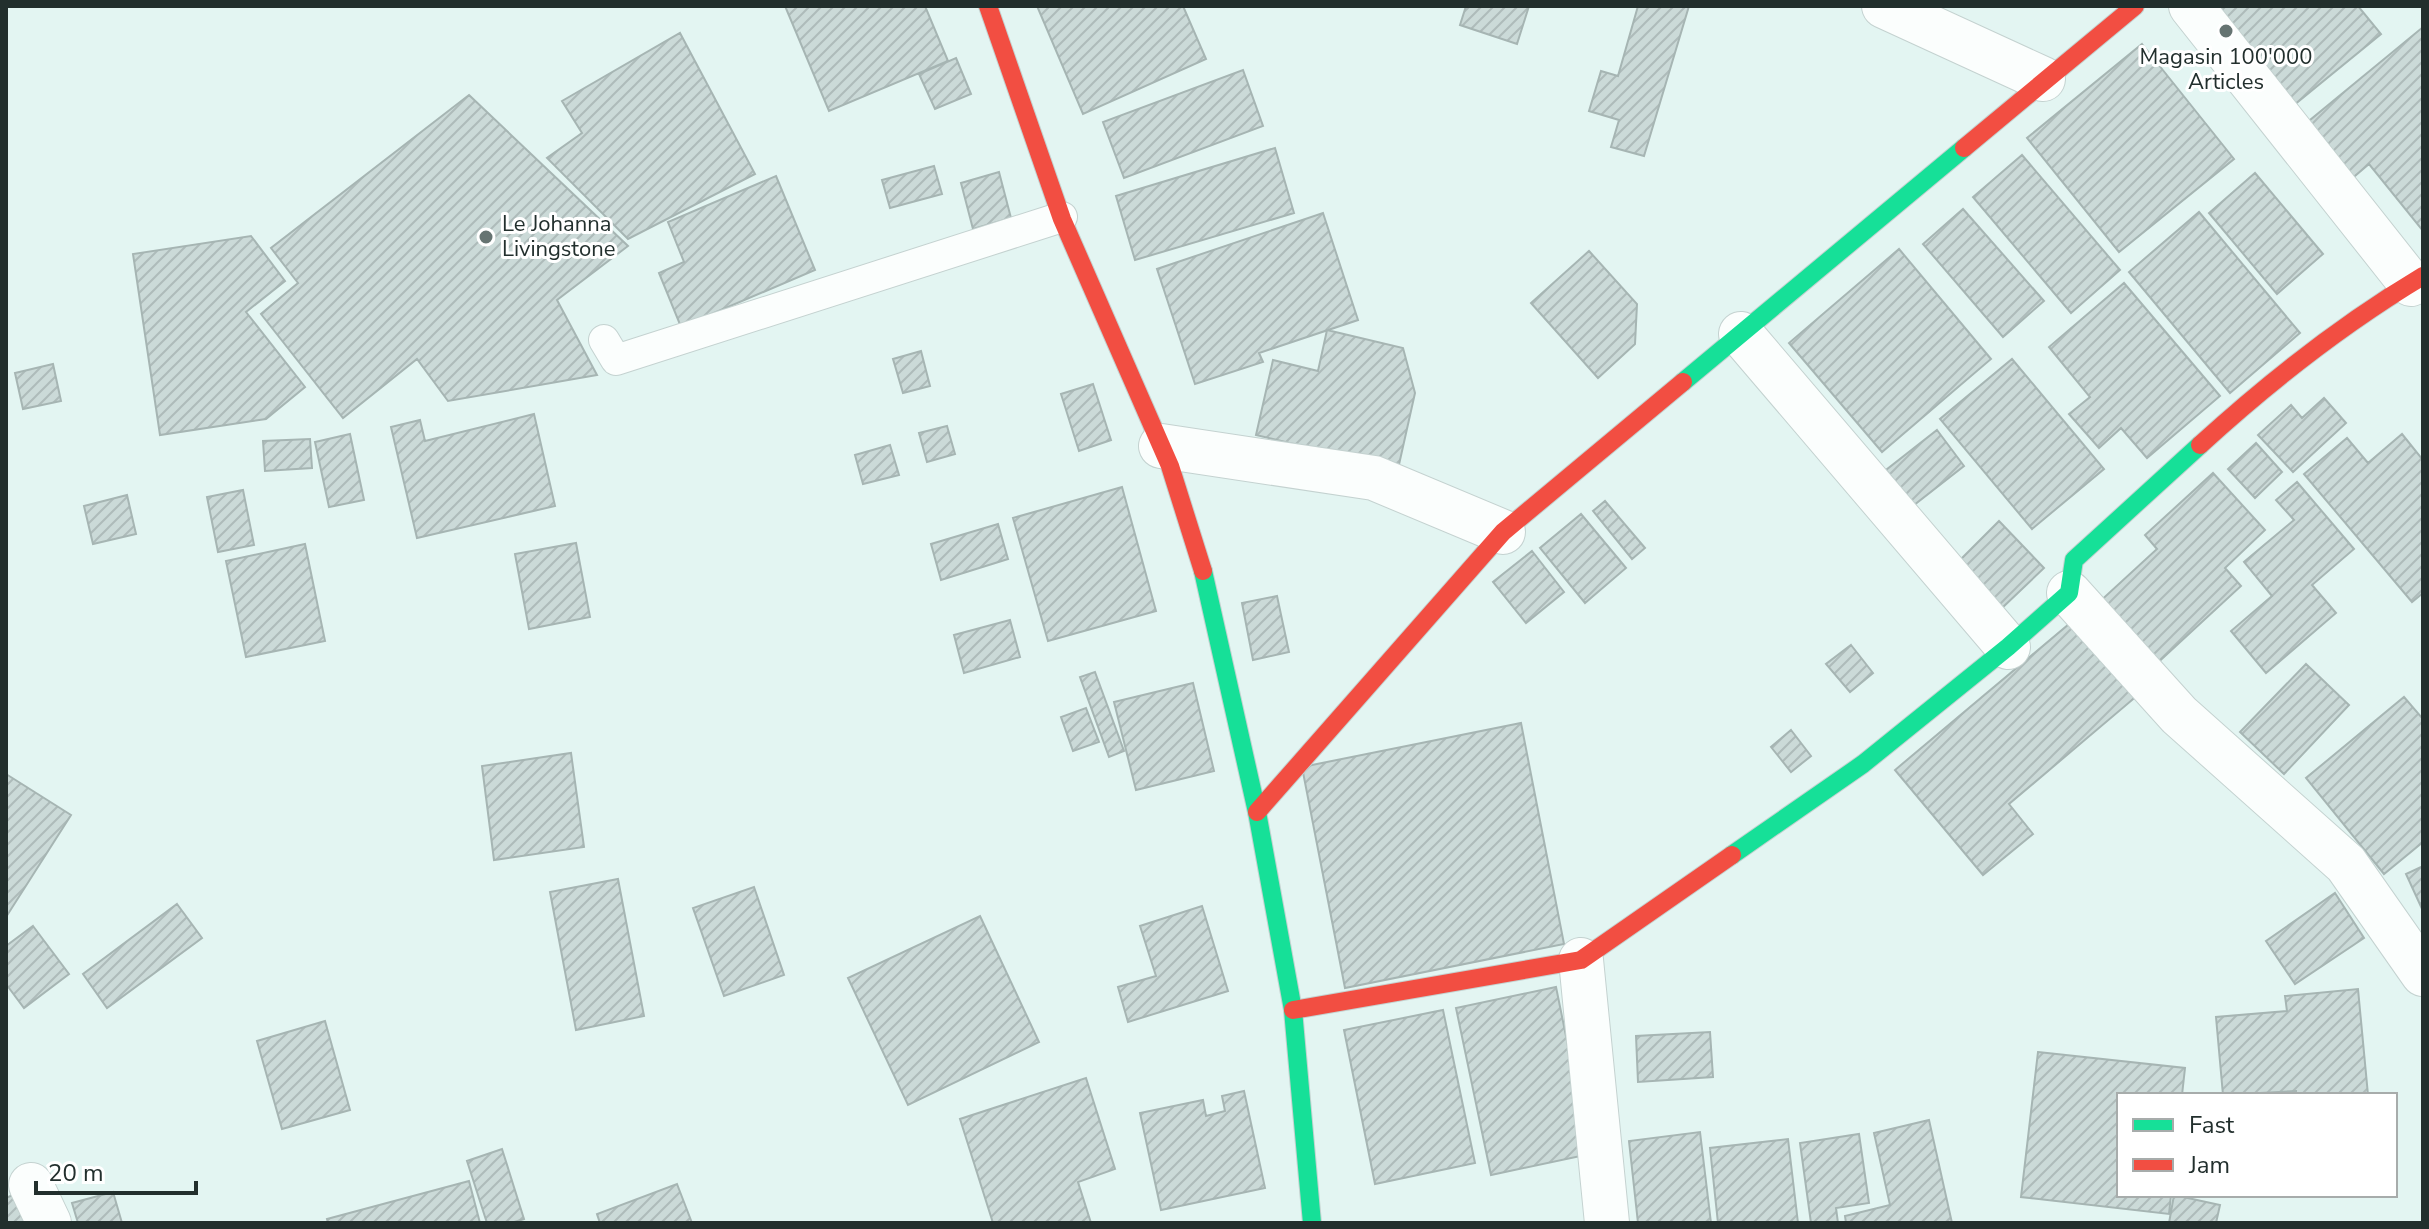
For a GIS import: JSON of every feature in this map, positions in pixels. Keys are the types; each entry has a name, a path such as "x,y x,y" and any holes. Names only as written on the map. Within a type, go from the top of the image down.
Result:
{"street":[{"path":"988,6 1062,217 1161,446 1187,511 1198,551 1257,812 1293,1010 1312,1223"},
{"path":"1884,6 2043,79"},
{"path":"1257,812 1503,532 2043,79 2135,6"},
{"path":"1293,1010 1581,960 1863,764 2008,647 2069,593 2074,560 2275,377 2356,316 2417,280 2191,6"},
{"path":"1741,334 2008,647"},
{"path":"1161,446 1374,478 1503,532"},
{"path":"2069,593 2179,715 2346,864 2423,974"},
{"path":"1581,960 1607,1223"}],"lane":[{"path":"604,340 616,360 1062,217"}],"building":[{"path":"785,6 925,6 948,61 829,111"},
{"path":"1037,6 1183,6 1206,59 1083,114"},
{"path":"1466,6 1529,6 1517,44 1460,25"},
{"path":"1638,6 1689,6 1644,156 1611,147 1619,120 1589,111 1601,71 1618,76"},
{"path":"2215,6 2358,6 2381,34 2294,105"},
{"path":"2423,27 2423,231 2369,164 2349,181 2304,125"},
{"path":"680,33 755,174 628,239 547,158 582,133 562,101"},
{"path":"2142,44 2234,159 2119,252 2027,138"},
{"path":"956,58 971,94 935,109 919,74"},
{"path":"1243,70 1263,126 1124,178 1103,122"},
{"path":"469,95 628,246 557,300 597,375 448,401 417,359 343,418 261,314 298,283 271,248"},
{"path":"1275,148 1294,213 1135,260 1116,196"},
{"path":"2022,155 2120,270 2071,313 1973,197"},
{"path":"934,166 942,194 890,208 882,180"},
{"path":"999,172 1011,218 973,229 961,183"},
{"path":"2255,173 2323,254 2277,294 2209,213"},
{"path":"776,176 815,270 681,327 659,273 684,262 668,222"},
{"path":"1963,209 2044,301 2003,337 1923,244"},
{"path":"2199,212 2300,333 2230,393 2129,272"},
{"path":"1323,213 1358,320 1259,353 1263,362 1195,384 1157,269"},
{"path":"251,236 285,281 246,312 305,387 266,419 160,435 133,254"},
{"path":"1899,249 1991,359 1882,452 1789,343"},
{"path":"1589,251 1637,304 1635,344 1598,378 1531,303"},
{"path":"2124,283 2220,396 2147,458 2121,428 2099,448 2069,414 2090,397 2049,347"},
{"path":"1327,330 1403,348 1415,393 1398,469 1256,435 1273,360 1318,371"},
{"path":"921,351 930,386 903,393 893,359"},
{"path":"2012,359 2104,469 2032,529 1940,419"},
{"path":"53,364 61,401 23,409 15,373"},
{"path":"1093,384 1111,440 1079,451 1061,394"},
{"path":"2324,398 2346,423 2293,472 2258,435 2291,405 2302,418"},
{"path":"534,414 555,506 417,538 391,427 420,420 425,441"},
{"path":"947,426 955,454 927,462 919,433"},
{"path":"1937,430 1964,466 1914,505 1886,470"},
{"path":"350,434 364,500 329,507 315,442"},
{"path":"2402,434 2423,460 2423,593 2412,602 2304,474 2347,438 2368,463"},
{"path":"310,439 312,468 265,471 263,441"},
{"path":"2256,443 2282,472 2255,498 2228,469"},
{"path":"890,445 899,475 863,484 855,455"},
{"path":"2213,473 2265,530 2225,568 2241,586 2153,667 2096,605 2157,549 2145,535"},
{"path":"2297,482 2354,549 2312,585 2336,613 2266,673 2231,631 2272,596 2244,562 2294,520 2276,500"},
{"path":"1122,487 1156,611 1048,641 1013,518"},
{"path":"243,490 254,545 218,552 207,497"},
{"path":"127,495 136,534 93,544 84,506"},
{"path":"1605,501 1645,548 1632,559 1593,511"},
{"path":"1581,514 1626,568 1585,603 1540,548"},
{"path":"1999,521 2044,568 2002,608 1958,562"},
{"path":"998,524 1008,559 941,580 931,544"},
{"path":"576,543 590,617 529,629 515,554"},
{"path":"305,544 325,641 246,657 226,561"},
{"path":"1532,551 1564,592 1526,623 1493,582"},
{"path":"1277,596 1289,652 1253,660 1242,603"},
{"path":"2075,619 2138,695 2009,804 2033,834 1983,875 1895,770"},
{"path":"1010,620 1020,657 964,673 954,635"},
{"path":"1851,645 1873,673 1850,692 1826,664"},
{"path":"2306,664 2349,705 2284,774 2240,732"},
{"path":"1095,672 1124,751 1109,757 1080,677"},
{"path":"1193,683 1214,771 1136,790 1114,702"},
{"path":"2404,697 2423,719 2423,842 2384,874 2306,778"},
{"path":"1086,708 1099,742 1073,751 1061,717"},
{"path":"1521,723 1564,944 1345,988 1302,767"},
{"path":"1791,730 1811,756 1791,772 1771,747"},
{"path":"571,753 584,847 494,860 482,766"},
{"path":"6,774 71,815 8,914 6,912"},
{"path":"2423,866 2423,911 2406,874"},
{"path":"618,879 644,1016 576,1030 550,892"},
{"path":"754,887 784,975 724,996 693,908"},
{"path":"2335,893 2364,938 2295,984 2266,941"},
{"path":"177,904 202,938 107,1008 83,974"},
{"path":"1202,906 1228,991 1128,1022 1118,987 1156,976 1140,926"},
{"path":"980,916 1039,1042 908,1105 848,978"},
{"path":"33,926 69,974 24,1008 6,984 6,946"},
{"path":"1556,987 1590,1154 1491,1175 1456,1008"},
{"path":"2358,989 2368,1093 2223,1093 2216,1017 2287,1011 2285,996"},
{"path":"1443,1010 1475,1163 1375,1184 1344,1030"},
{"path":"325,1021 350,1110 282,1129 257,1041"},
{"path":"1710,1032 1713,1077 1638,1082 1636,1036"},
{"path":"2038,1052 2185,1068 2182,1093 2117,1093 2117,1197 2171,1197 2169,1214 2021,1197"},
{"path":"1086,1078 1115,1169 1078,1182 1091,1223 993,1223 960,1119"},
{"path":"1244,1091 1265,1188 1161,1210 1140,1113 1203,1100 1206,1116 1225,1111 1222,1096"},
{"path":"1929,1120 1952,1223 1846,1223 1845,1216 1890,1205 1874,1133"},
{"path":"1700,1132 1711,1223 1638,1223 1629,1141"},
{"path":"1859,1134 1869,1203 1836,1208 1838,1223 1811,1223 1800,1143"},
{"path":"1788,1139 1798,1223 1718,1223 1710,1148"},
{"path":"502,1149 524,1219 511,1223 487,1223 467,1161"},
{"path":"469,1181 480,1223 328,1223 327,1219"},
{"path":"677,1184 692,1223 600,1223 597,1214"},
{"path":"113,1192 122,1223 78,1223 72,1203"},
{"path":"15,1194 27,1223 6,1223 6,1198"},
{"path":"2174,1197 2220,1205 2216,1223 2169,1223"}],"traffic: fast":[{"path":"1683,382 1964,148"},
{"path":"1732,855 1863,764 2008,647 2069,593 2074,560 2200,445"},
{"path":"1203,571 1257,812 1293,1010 1312,1223"}],"traffic: jam":[{"path":"988,6 1062,219 1170,466 1203,571"},
{"path":"1964,148 2135,6"},
{"path":"2200,445 2307,355 2423,276"},
{"path":"1257,812 1503,532 1683,382"},
{"path":"1293,1010 1581,960 1732,855"}],"place":[{"name":"Magasin 100'000 Articles","path":"2226,31"},
{"name":"Le Johanna Livingstone","path":"486,237"}]}
